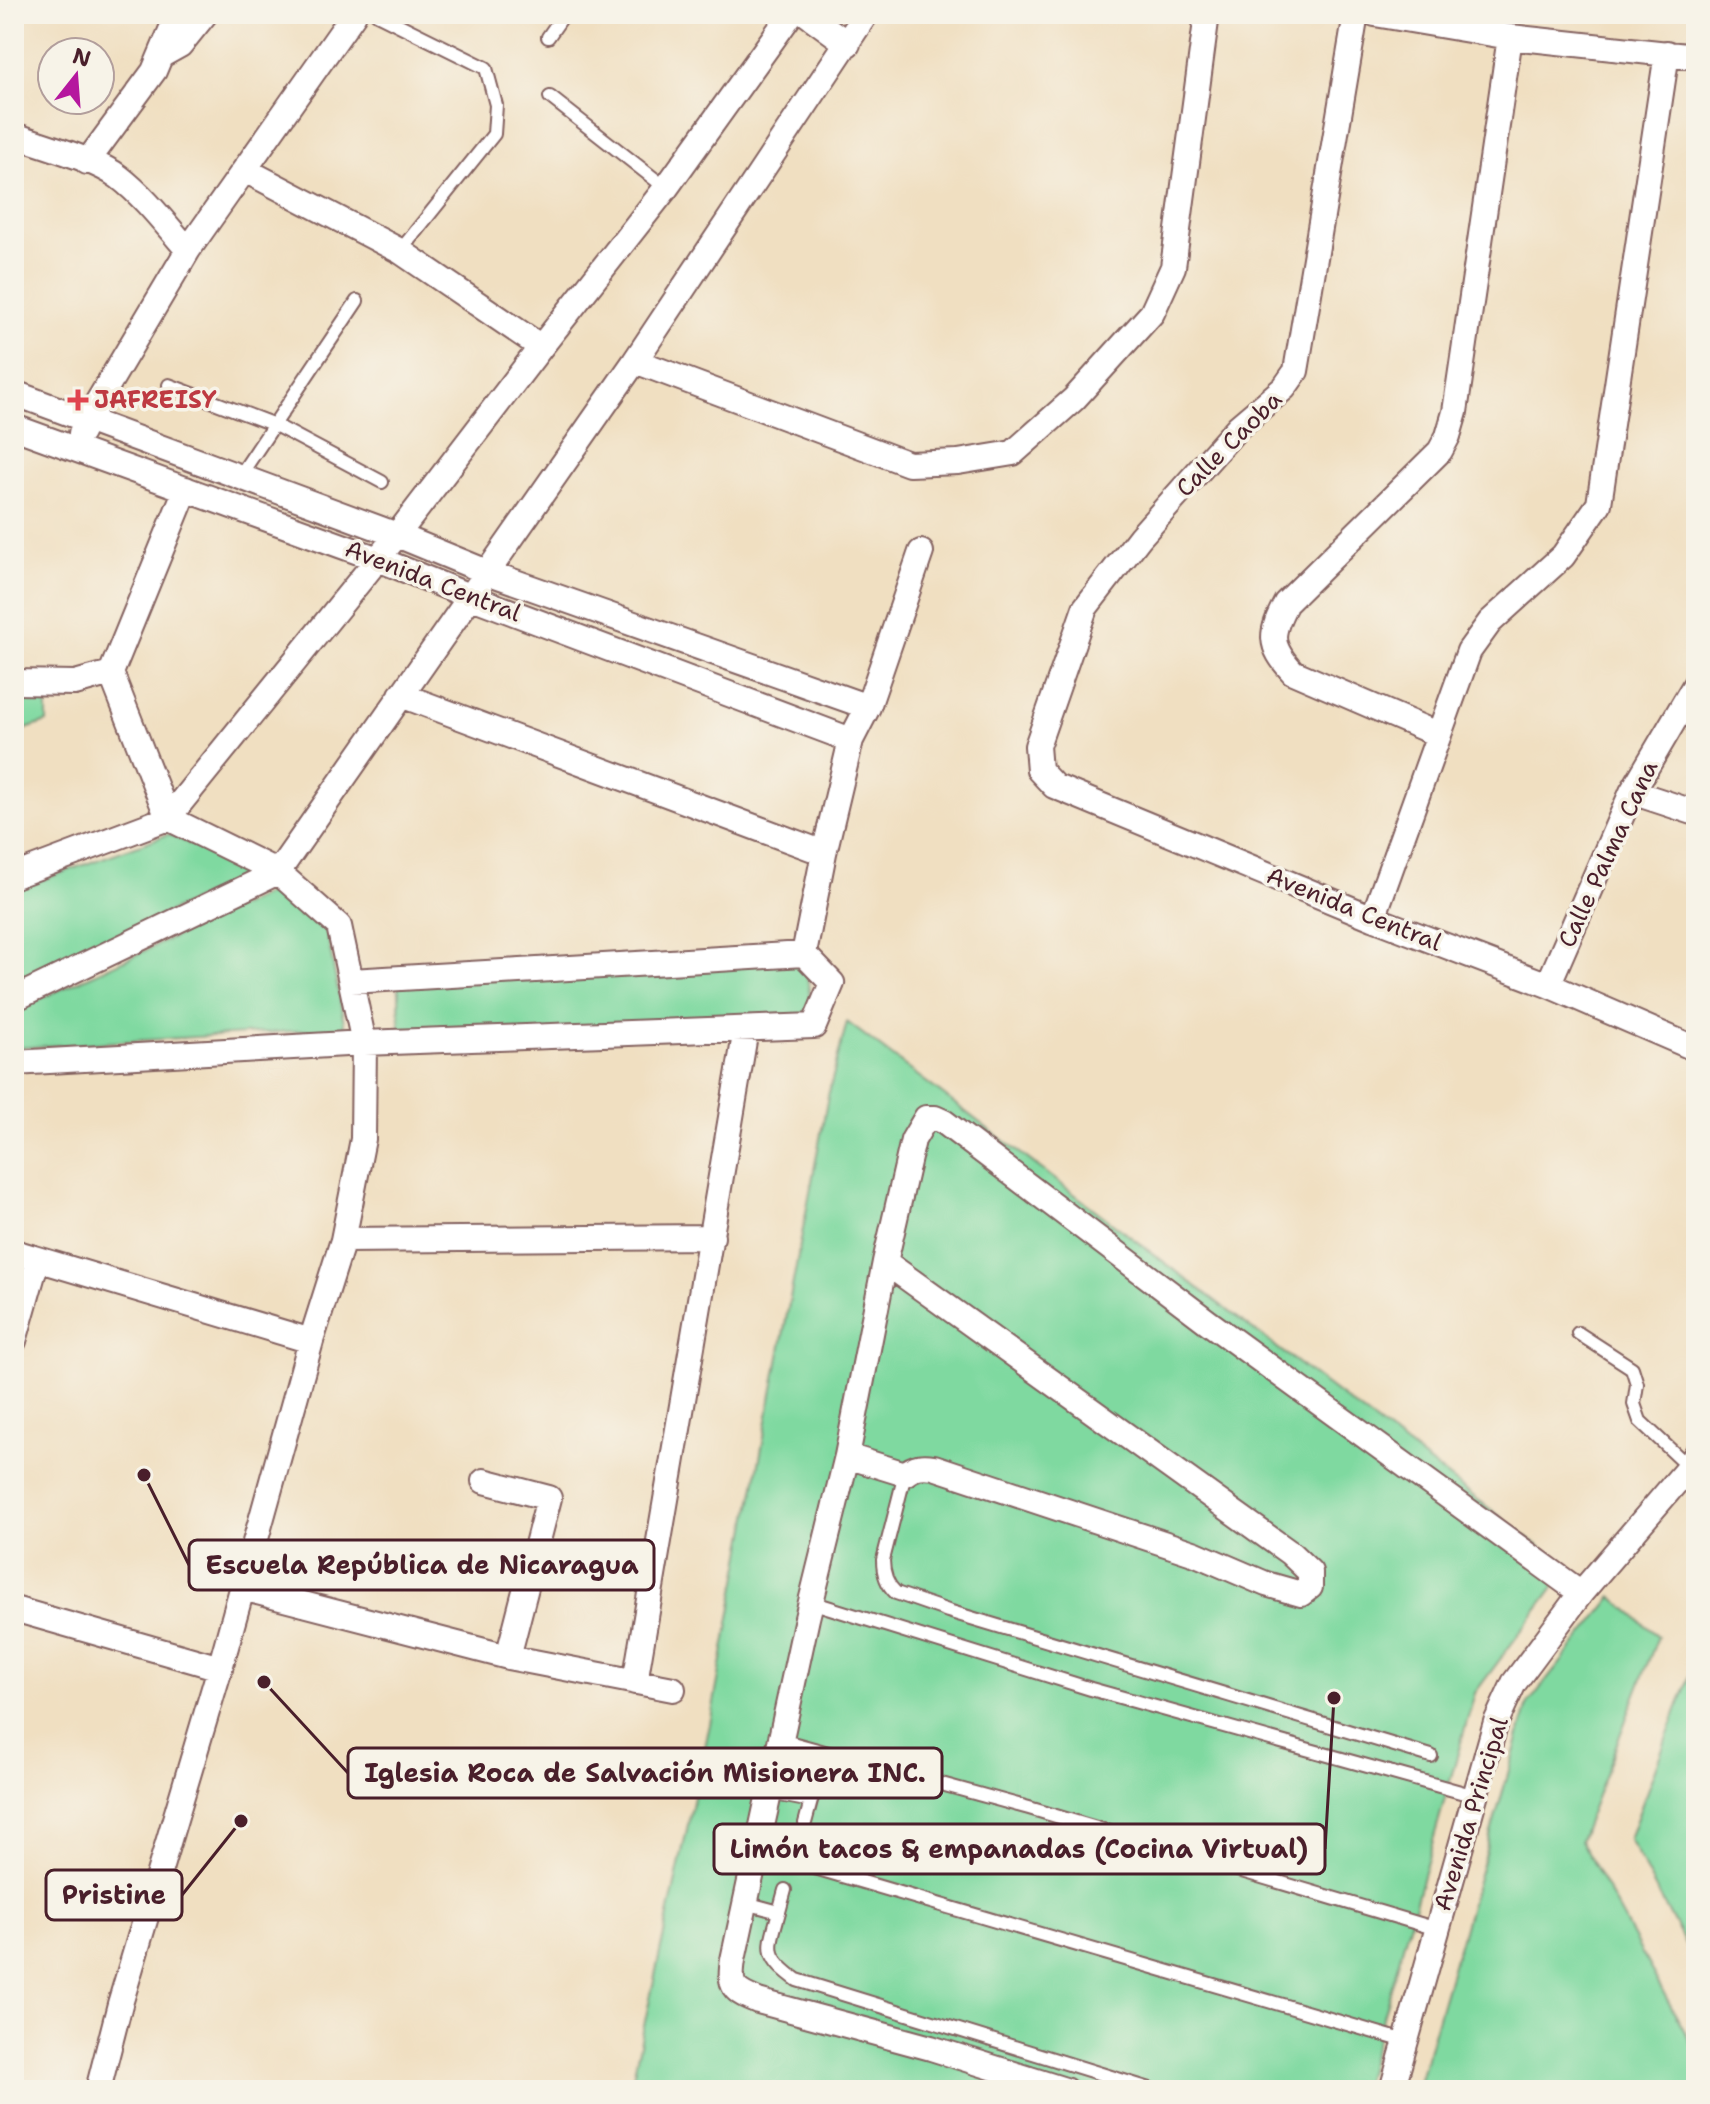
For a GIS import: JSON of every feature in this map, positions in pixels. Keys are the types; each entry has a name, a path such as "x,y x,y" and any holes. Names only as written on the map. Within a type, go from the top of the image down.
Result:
{"street":[{"path":"87,162 154,71 178,14"},
{"path":"162,55 180,45 205,14"},
{"path":"74,449 87,420 188,250 354,14"},
{"path":"14,876 168,818 397,535 666,188 791,14"},
{"path":"807,14 848,44"},
{"path":"14,999 278,872 635,361 866,14"},
{"path":"635,361 909,464 958,462 1013,453 1074,399 1152,313 1173,267 1207,14"},
{"name":"Calle Caoba","path":"1037,746 1085,608 1140,537 1238,427 1284,388 1296,371 1356,14"},
{"path":"1375,14 1510,37 1696,57"},
{"path":"1439,735 1293,672 1279,657 1274,627 1286,603 1440,451 1448,436 1455,412 1510,37"},
{"path":"1373,918 1469,651 1490,622 1563,556 1599,504 1667,53"},
{"path":"14,135 117,175 188,250"},
{"path":"245,170 400,251 541,347"},
{"path":"14,393 397,535 487,572 868,707"},
{"name":"Avenida Central","path":"14,427 378,559 851,740"},
{"path":"98,2090 311,1341 343,1240 363,1139 364,1043 339,926 278,872 168,818 111,673 186,489"},
{"path":"804,954 851,740 868,707 921,552"},
{"path":"14,682 75,683 111,673"},
{"name":"Calle Palma Cana","path":"1548,985 1632,792 1696,683"},
{"path":"401,695 824,853"},
{"name":"Avenida Central","path":"1037,746 1039,770 1054,786 1373,918 1548,985 1696,1049"},
{"path":"1632,792 1696,813"},
{"path":"14,1063 364,1043 814,1026 832,983 804,954 351,981"},
{"path":"635,1682 746,1029"},
{"path":"1065,2090 931,2048 758,2001 741,1994 732,1985 730,1976 811,1602 847,1456 885,1262 913,1140 926,1118 944,1122 1208,1322 1581,1593"},
{"path":"343,1240 712,1237"},
{"path":"14,1341 26,1256 311,1341"},
{"path":"847,1456 905,1474 922,1465 934,1467 1196,1554 1266,1584 1301,1594 1310,1587 1310,1572 1290,1553 885,1262"},
{"name":"Avenida Principal","path":"1392,2090 1496,1722 1514,1683 1581,1593 1693,1461"},
{"path":"484,1481 549,1498 508,1657"},
{"path":"242,1588 508,1657 673,1689"},
{"path":"14,1609 220,1668"}],"lane":[{"path":"377,14 486,68 496,105 494,134 400,251"},
{"path":"548,37 564,14"},
{"path":"550,97 666,188"},
{"path":"239,477 357,301"},
{"path":"169,385 275,425 382,482"},
{"path":"1578,1333 1632,1368 1637,1384 1634,1404 1640,1421 1693,1461"},
{"path":"905,1474 883,1560 886,1578 896,1593 1431,1756"},
{"path":"811,1602 1091,1689 1475,1796"},
{"path":"781,1740 1029,1808 1437,1929"},
{"path":"805,1823 820,1773"},
{"path":"770,1793 811,1801"},
{"path":"757,1851 1405,2041"},
{"path":"785,1890 770,1953 782,1970 797,1980 1153,2090"},
{"path":"746,1903 779,1912"}],"green space":[{"path":"14,696 47,698 47,722 14,733"},
{"path":"169,834 252,873 14,985 14,890"},
{"path":"276,890 326,928 345,1028 14,1048 14,1011"},
{"path":"804,954 814,1026 400,1042 396,978"},
{"path":"847,1022 1568,1568 1475,1693 1362,2090 630,2090 710,1724 828,1096"},
{"path":"1613,1597 1658,1636 1580,1840 1696,2052 1696,2090 1417,2090 1528,1704"},
{"path":"1696,1659 1696,1964 1629,1839"}],"place":[{"name":"JAFREISY","path":"78,400"},
{"name":"Escuela República de Nicaragua","path":"144,1475"},
{"name":"Iglesia Roca de Salvación Misionera INC.","path":"264,1682"},
{"name":"Limón tacos & empanadas (Cocina Virtual)","path":"1334,1698"},
{"name":"Pristine","path":"241,1821"}]}
